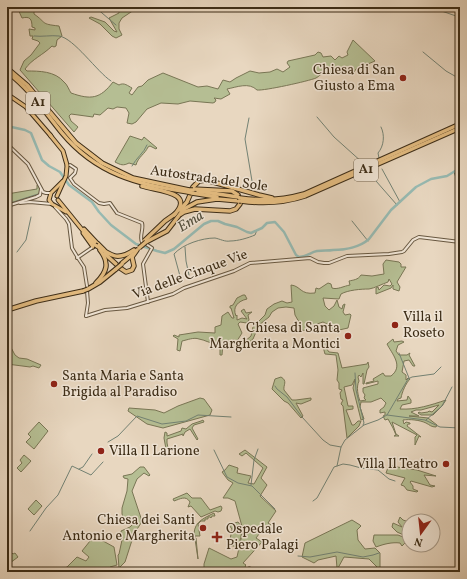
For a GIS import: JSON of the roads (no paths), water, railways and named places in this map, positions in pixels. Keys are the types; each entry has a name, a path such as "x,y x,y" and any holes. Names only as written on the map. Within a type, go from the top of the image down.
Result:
{"highway":[{"name":"Autostrada del Sole","path":"7,68 28,85 76,143 102,163 124,174 165,186 191,191"},
{"name":"Autostrada del Sole","path":"7,72 32,95 72,144 91,160 105,169 123,178 143,184 257,203 280,202 305,196 460,128"},
{"name":"Autostrada del Sole","path":"239,199 268,200 299,195 321,187 460,124"},
{"path":"105,169 127,181 176,195 179,197 181,203 179,209 174,215"},
{"path":"7,309 32,300 86,289 100,282 145,242 160,225 184,206 197,182 204,180 270,198 299,195"},
{"path":"191,191 232,191 239,199"},
{"path":"145,242 166,231 184,209 197,202 217,199 239,199"},
{"path":"175,220 184,212 189,210 202,209 230,211 236,209 239,199"},
{"path":"82,230 125,272 129,272 133,269 132,258 137,249"},
{"path":"97,245 107,253 116,256 123,256 137,249"},
{"path":"96,283 102,277 106,268 105,257 97,245"},
{"path":"86,289 118,266 128,262 133,264"}],"main road":[{"path":"9,95 28,109 62,149 69,165 57,196"},
{"path":"65,178 52,192 49,200 53,205 66,212"},
{"path":"52,192 56,192 58,200 66,212 82,230"},
{"path":"53,205 57,204 58,200"},
{"path":"240,572 249,569 259,572"}],"street":[{"path":"7,144 27,163 44,193 52,192"},
{"path":"69,165 76,170 70,177 72,183 99,203 110,203 117,213 142,223 143,228 141,240 152,249 143,264 147,302"},
{"path":"7,206 39,196 41,188"},
{"path":"19,203 30,202 53,205 68,221 72,248 84,267 86,289"},
{"name":"Via delle Cinque Vie","path":"86,289 88,302 86,316 105,310 127,308 173,294 184,288 234,271 252,262 312,258 318,262 329,263 347,256 389,254 404,251 413,240 419,237 460,242"},
{"path":"77,258 97,245"}],"waterway":[{"path":"95,7 116,25"},
{"path":"100,11 147,7"},
{"path":"239,7 245,10"},
{"path":"430,7 456,16 460,19"},
{"path":"34,36 59,36 65,38 111,81"},
{"path":"423,52 446,71 460,79"},
{"path":"317,117 334,137 363,163"},
{"path":"249,118 245,139 252,181 252,191"},
{"name":"Ema","path":"7,126 31,133 42,160 60,172 69,185 92,202 111,225 136,244 165,253 174,249 204,224 211,221 218,221 251,233 262,228 267,223 275,222 284,232 296,255 299,257 317,251 352,248 369,239 391,210 416,187 431,179 447,176 460,168"},
{"path":"379,158 378,153 382,147 383,140 381,127"},
{"path":"132,166 147,145"},
{"path":"382,169 400,202"},
{"path":"454,172 460,189"},
{"path":"369,173 397,205"},
{"path":"7,204 38,194"},
{"path":"17,252 26,240 31,217"},
{"path":"352,221 368,241"},
{"path":"180,276 174,254 182,247 199,240 210,238 224,241 240,240 255,235 257,230"},
{"path":"185,247 189,275"},
{"path":"399,353 409,378"},
{"path":"337,466 341,447 345,440 364,425 387,415 408,379 412,377 434,374 441,367"},
{"path":"355,373 356,390 364,423 363,425"},
{"path":"275,386 287,397 302,417 323,440 330,445 341,447"},
{"path":"426,420 442,406 452,387"},
{"path":"108,442 118,436 137,416 162,424 186,421 198,415 231,417"},
{"path":"387,415 425,420 440,427 460,428"},
{"path":"251,485 254,460 258,449"},
{"path":"214,450 227,477 238,483 252,486 275,509"},
{"path":"79,469 83,467 92,454"},
{"path":"30,531 46,508 58,495 72,466 91,475 103,462"},
{"path":"313,501 317,498 334,467 343,464 378,470 389,479 395,481"},
{"path":"298,556 310,557 337,552 363,557 379,553"}],"place":[{"name":"Chiesa di San Giusto a Ema","path":"403,78"},
{"name":"Villa il Roseto","path":"395,325"},
{"name":"Chiesa di Santa Margherita a Montici","path":"348,336"},
{"name":"Santa Maria e Santa Brigida al Paradiso","path":"54,384"},
{"name":"Villa Il Larione","path":"101,451"},
{"name":"Villa Il Teatro","path":"446,464"},
{"name":"Chiesa dei Santi Antonio e Margherita","path":"203,528"},
{"name":"Ospedale Piero Palagi","path":"217,537"}]}
